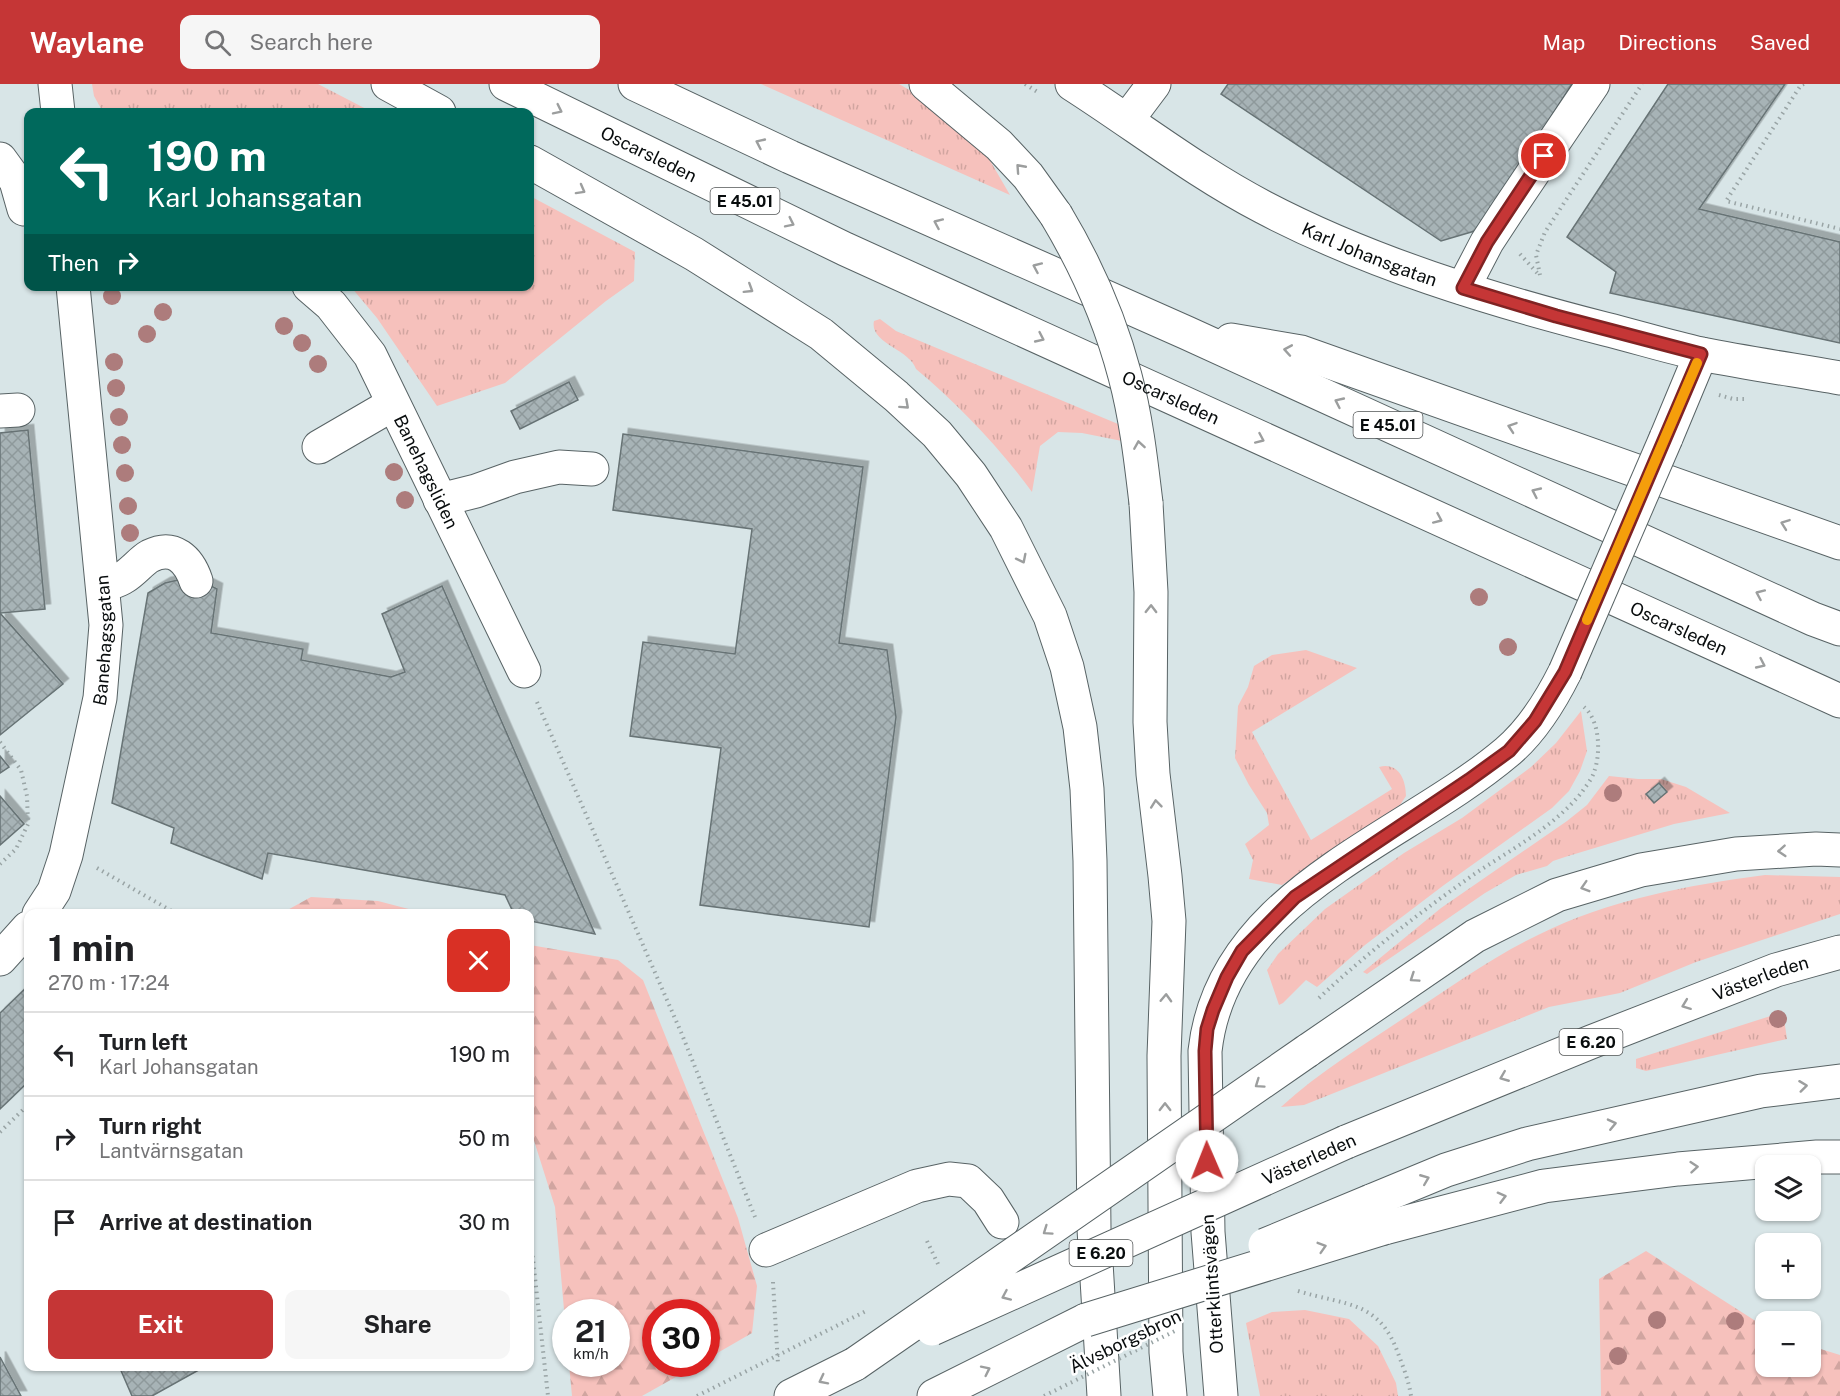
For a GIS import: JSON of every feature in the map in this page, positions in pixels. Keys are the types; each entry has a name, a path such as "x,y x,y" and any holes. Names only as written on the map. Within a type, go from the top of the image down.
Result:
{"main road":[{"path":"55,84 58,108"},
{"path":"388,84 432,108"},
{"name":"Oscarsleden","path":"506,84 856,254 1840,701"},
{"name":"E 45.01","path":"635,84 790,157 1187,333 1840,629"},
{"path":"926,84 999,145 1028,176 1056,215 1088,274 1104,310 1119,354 1132,406 1146,503 1152,592 1150,722 1152,764 1169,921 1164,1068 1166,1352 1170,1396"},
{"name":"Karl Johansgatan","path":"1072,84 1179,157 1262,206 1314,232 1371,256 1528,309 1701,354 1840,378"},
{"path":"1127,120 1154,84"},
{"path":"1463,288 1503,218 1593,84"},
{"path":"0,159 16,180 18,212"},
{"path":"534,164 694,254 821,334 896,396 937,434 971,475 1006,528 1050,616 1067,668 1078,717 1087,789 1090,861 1094,1229 1104,1396"},
{"name":"Banehagsgatan","path":"42,909 54,891 66,855 99,698 106,625 74,291"},
{"name":"Banehagsliden","path":"315,291 331,305 369,355 524,671"},
{"path":"1187,333 1301,352 1840,543"},
{"name":"Otterklintsvägen","path":"1221,1396 1208,1232 1205,1051 1207,1029 1227,977 1242,951 1295,897 1509,751 1535,721 1565,672 1701,354"},
{"path":"320,447 393,404"},
{"path":"440,500 476,491 515,477 559,467 591,469"},
{"path":"103,586 125,577 151,556 164,553 176,554 184,558 196,581"},
{"path":"855,1364 1475,936 1557,895 1641,870 1736,854 1816,849 1840,850"},
{"path":"0,959 24,932"},
{"name":"Västerleden","path":"785,1385 855,1364 1346,1142 1580,1046 1776,970 1840,952"},
{"path":"1378,1214 1446,1170 1527,1144 1761,1091 1840,1081"},
{"path":"933,1396 1086,1320 1378,1214 1544,1186 1678,1169 1840,1157"},
{"path":"766,1250 917,1186 949,1179 968,1181 988,1200 1002,1222"}],"path":[{"path":"1528,309 1540,275 1536,255 1545,232 1642,84"},
{"path":"1804,84 1801,85 1726,201 1840,229"},
{"path":"524,671 681,1032 762,1233 774,1287 785,1385"},
{"path":"1311,1006 1393,933 1544,827 1570,805 1594,773 1598,755 1595,726 1588,711 1581,705"},
{"path":"0,742 21,770 27,796 27,824 16,849 0,864"},
{"path":"66,855 102,870 168,909"},
{"path":"0,1132 24,1109"},
{"path":"927,1241 943,1273"},
{"path":"534,1268 548,1396"},
{"path":"1297,1291 1320,1298 1344,1301 1365,1310 1385,1325 1396,1345 1410,1385 1411,1396"},
{"name":"Älvsborgsbron","path":"1044,1396 1180,1329"}],"green space":[{"path":"92,84 318,84 364,108 101,108 94,96"},
{"path":"761,84 899,84 923,98 981,145 1010,195"},
{"path":"534,198 635,252 634,281 505,383 437,406 377,318 354,291 534,291"},
{"path":"880,319 896,331 1118,424 1122,441 1082,433 1058,432 1040,446 1032,492 1006,459 963,412 916,369 906,356 878,335 874,329 874,321"},
{"path":"1306,650 1357,668 1252,732 1311,840 1392,789 1379,767 1391,767 1400,773 1406,796 1400,805 1282,885 1249,879 1253,860 1245,844 1269,825 1267,813 1235,758 1238,706 1248,687 1254,666 1272,655"},
{"path":"1581,711 1587,751 1580,771 1569,791 1552,808 1365,945 1317,987 1306,980 1279,1005 1267,970 1278,954 1325,909 1404,853 1462,818 1531,767 1556,743"},
{"path":"1609,776 1661,779 1686,787 1730,813 1674,824 1565,857 1547,866 1516,875 1485,893 1367,974 1363,972 1441,908 1567,821 1587,805"},
{"path":"1765,875 1840,877 1840,914 1696,962 1620,993 1549,1007 1304,1105 1281,1107 1326,1070 1358,1048 1471,973 1538,935 1620,903 1678,889"},
{"path":"311,897 378,901 409,909 289,909"},
{"path":"534,946 618,960 643,980 738,1218 757,1286 752,1333 720,1351 720,1299 642,1299 642,1377 676,1377 642,1396 572,1396 570,1377 630,1377 630,1299 563,1299 555,1207 534,1141"},
{"path":"1783,1012 1787,1039 1646,1071 1636,1068 1636,1059"},
{"path":"1646,1251 1755,1321 1755,1377 1821,1377 1821,1349 1840,1355 1840,1396 1601,1396 1599,1279"},
{"path":"1305,1310 1349,1319 1378,1346 1396,1383 1398,1396 1260,1396 1246,1323 1272,1312"}],"building":[{"path":"1228,84 1572,84 1478,230 1441,241 1221,94"},
{"path":"1668,84 1785,84 1699,209 1840,242 1840,343 1610,293 1616,272 1567,237"},
{"path":"569,382 578,400 520,429 511,411"},
{"path":"28,430 45,609 0,613 0,433"},
{"path":"623,434 863,467 839,643 887,650 896,717 869,927 700,905 721,748 630,736 643,642 735,654 752,529 613,510"},
{"path":"178,580 203,582 217,589 211,633 303,649 301,660 391,677 405,672 382,614 442,586 595,934 534,922 534,909 512,909 505,895 268,853 262,879 171,843 174,828 112,803 148,593 165,583"},
{"path":"0,613 63,684 0,735"},
{"path":"0,756 9,767 0,773"},
{"path":"1659,783 1667,792 1654,803 1646,794"},
{"path":"0,796 24,824 0,845"},
{"path":"24,990 24,1086 0,1109 0,1013"},
{"path":"0,1357 21,1396 0,1396"},
{"path":"121,1371 197,1371 152,1396 132,1396"}],"slow traffic":[{"path":"1587,620 1697,363"}],"route":[{"path":"1207,1161 1205,1051 1207,1029 1227,977 1242,951 1295,897 1509,751 1535,721 1565,672 1701,354 1528,309 1463,288 1487,242 1544,156"}]}
